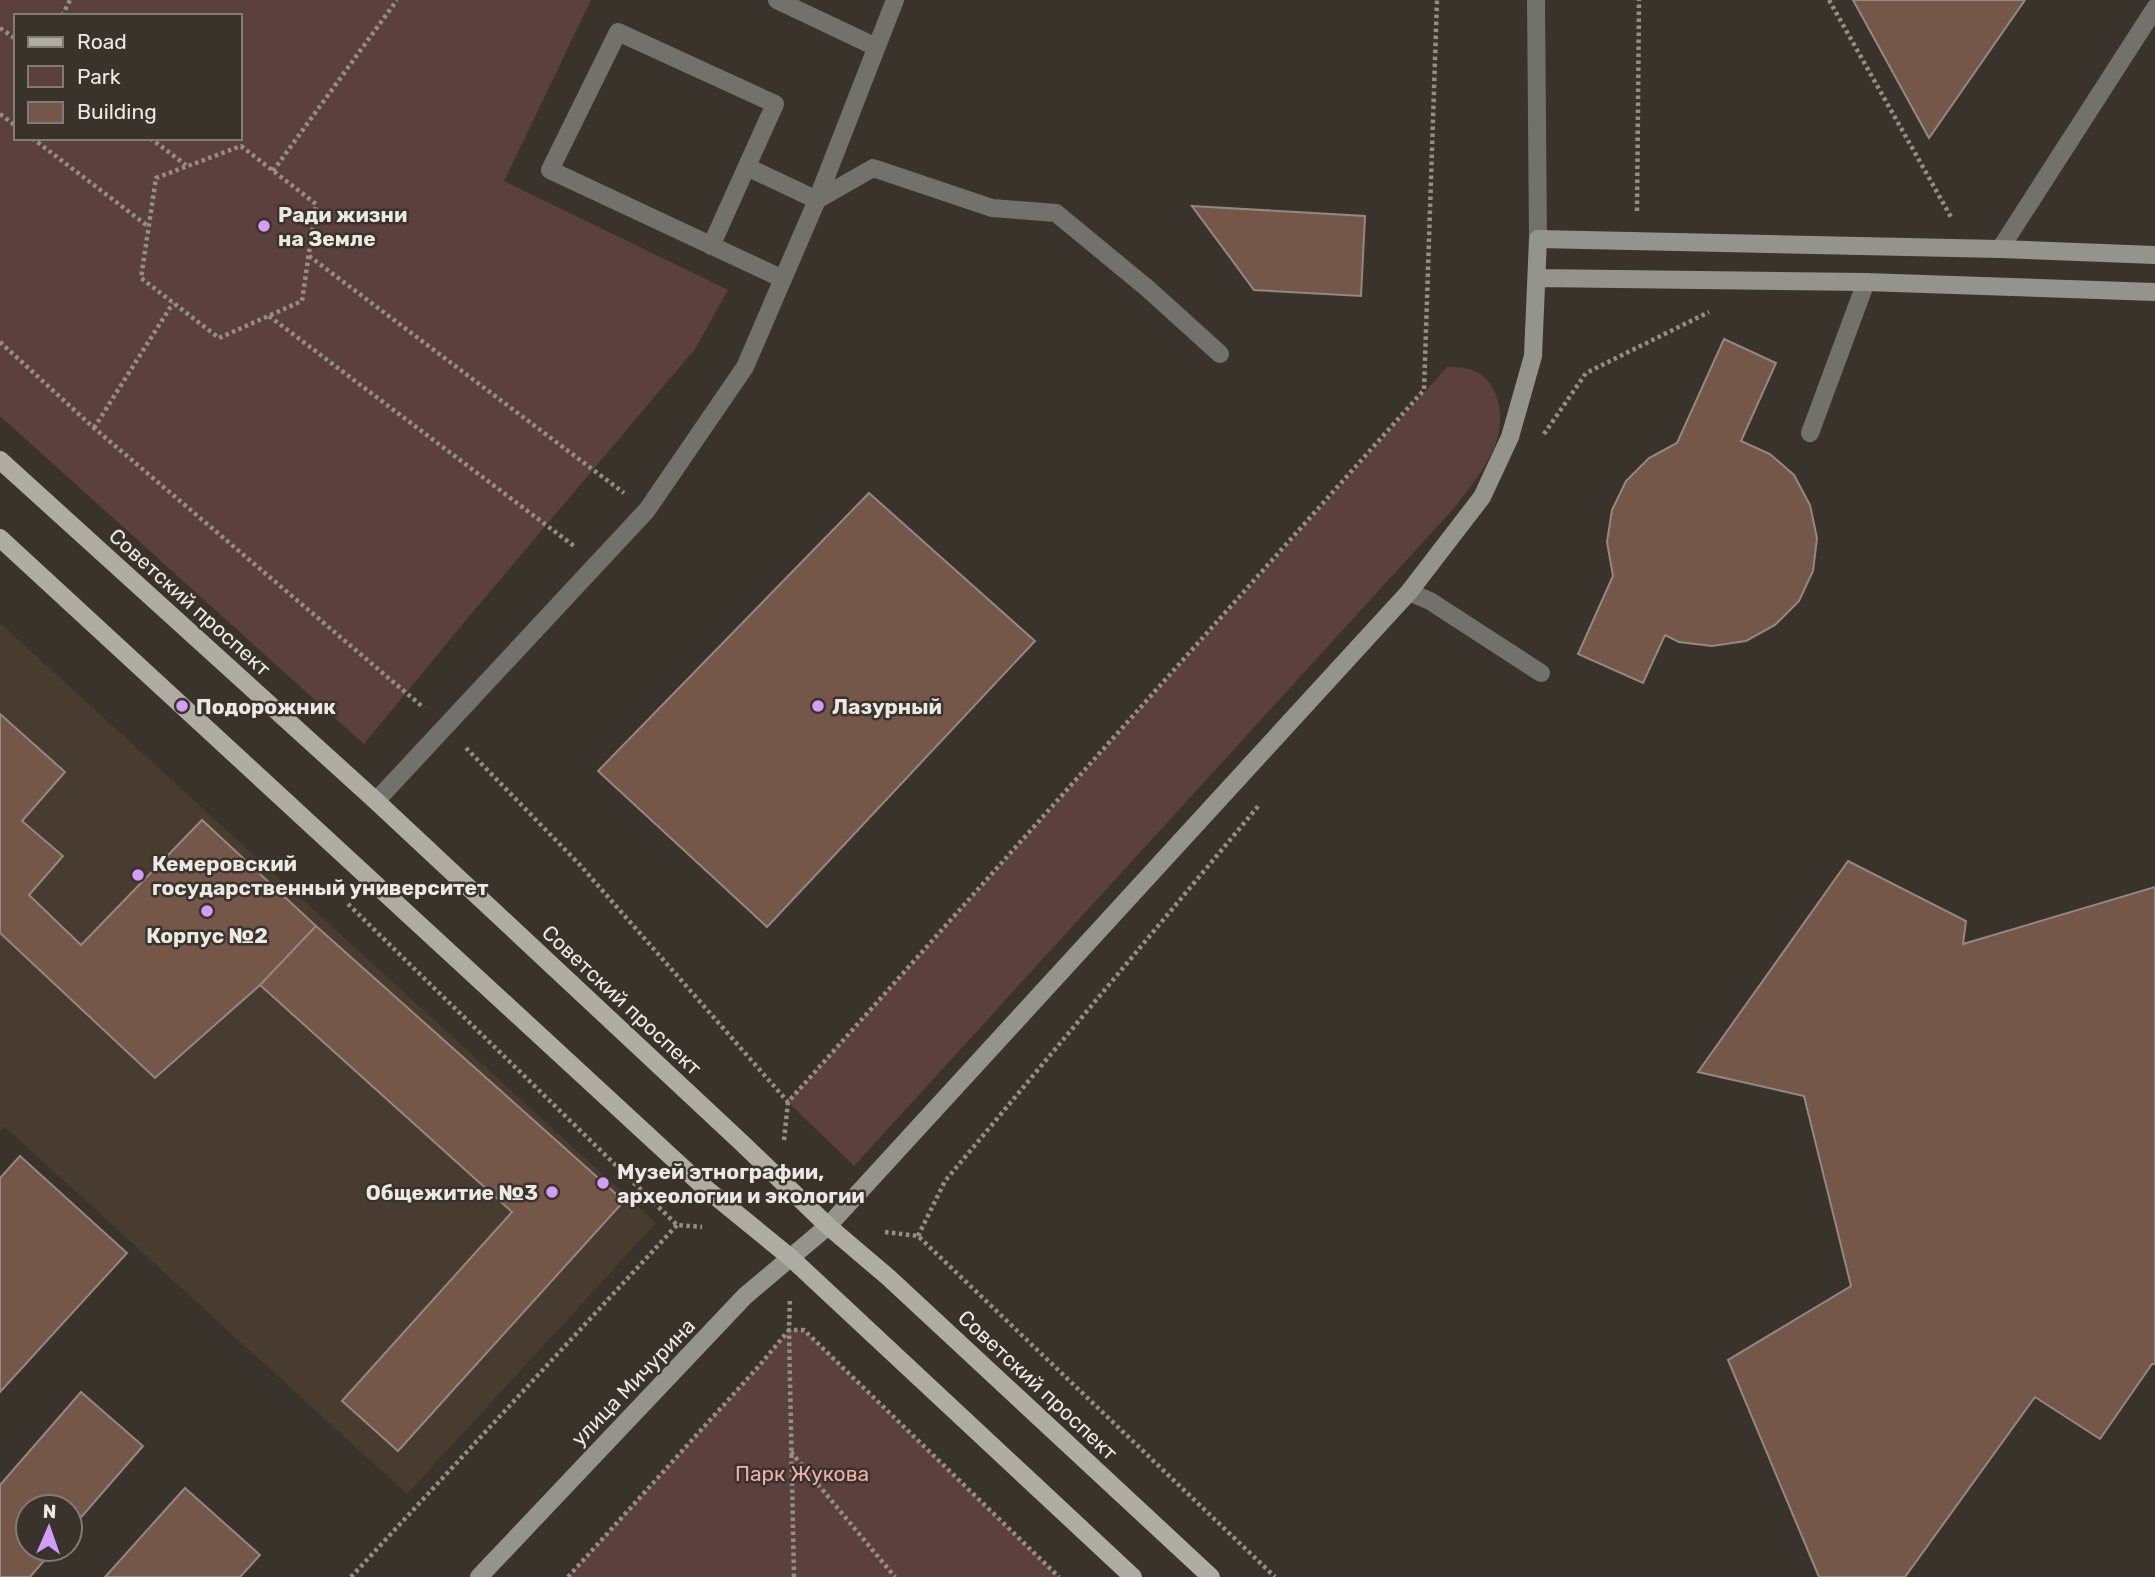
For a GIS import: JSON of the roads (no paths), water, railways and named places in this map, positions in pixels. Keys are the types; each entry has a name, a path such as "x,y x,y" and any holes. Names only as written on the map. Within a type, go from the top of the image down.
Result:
{"main road":[{"path":"1538,239 2000,248 2155,255"},
{"name":"улица Мичурина","path":"479,1577 746,1296 828,1226 1409,592 1482,497 1510,437 1533,356 1538,239"},
{"path":"1537,278 1867,282 2155,292"},
{"name":"Советский проспект","path":"0,460 376,802 828,1226 888,1277 1211,1577"},
{"path":"0,538 704,1187 791,1258 1133,1577"}],"lane":[{"path":"777,0 876,47"},
{"path":"376,802 647,510 745,367 817,200 895,0"},
{"path":"1536,0 1538,239"},
{"path":"2000,248 2155,8"},
{"path":"712,246 775,104 618,32 550,170 712,246 783,279"},
{"path":"747,167 817,200"},
{"path":"817,200 873,169 992,208 1056,214 1147,288 1220,354"},
{"path":"1810,433 1867,282"},
{"path":"1409,592 1430,601 1541,673"}],"place":[{"name":"Ради жизни на Земле","path":"264,226"},
{"name":"Подорожник","path":"182,706"},
{"name":"Лазурный","path":"818,706"},
{"name":"Кемеровский государственный университет","path":"138,875"},
{"name":"Корпус №2","path":"207,911"},
{"name":"Музей этнографии, археологии и экологии","path":"603,1183"},
{"name":"Общежитие №3","path":"552,1192"}],"park label":[{"name":"Парк Жукова","path":"802,1473"}]}
